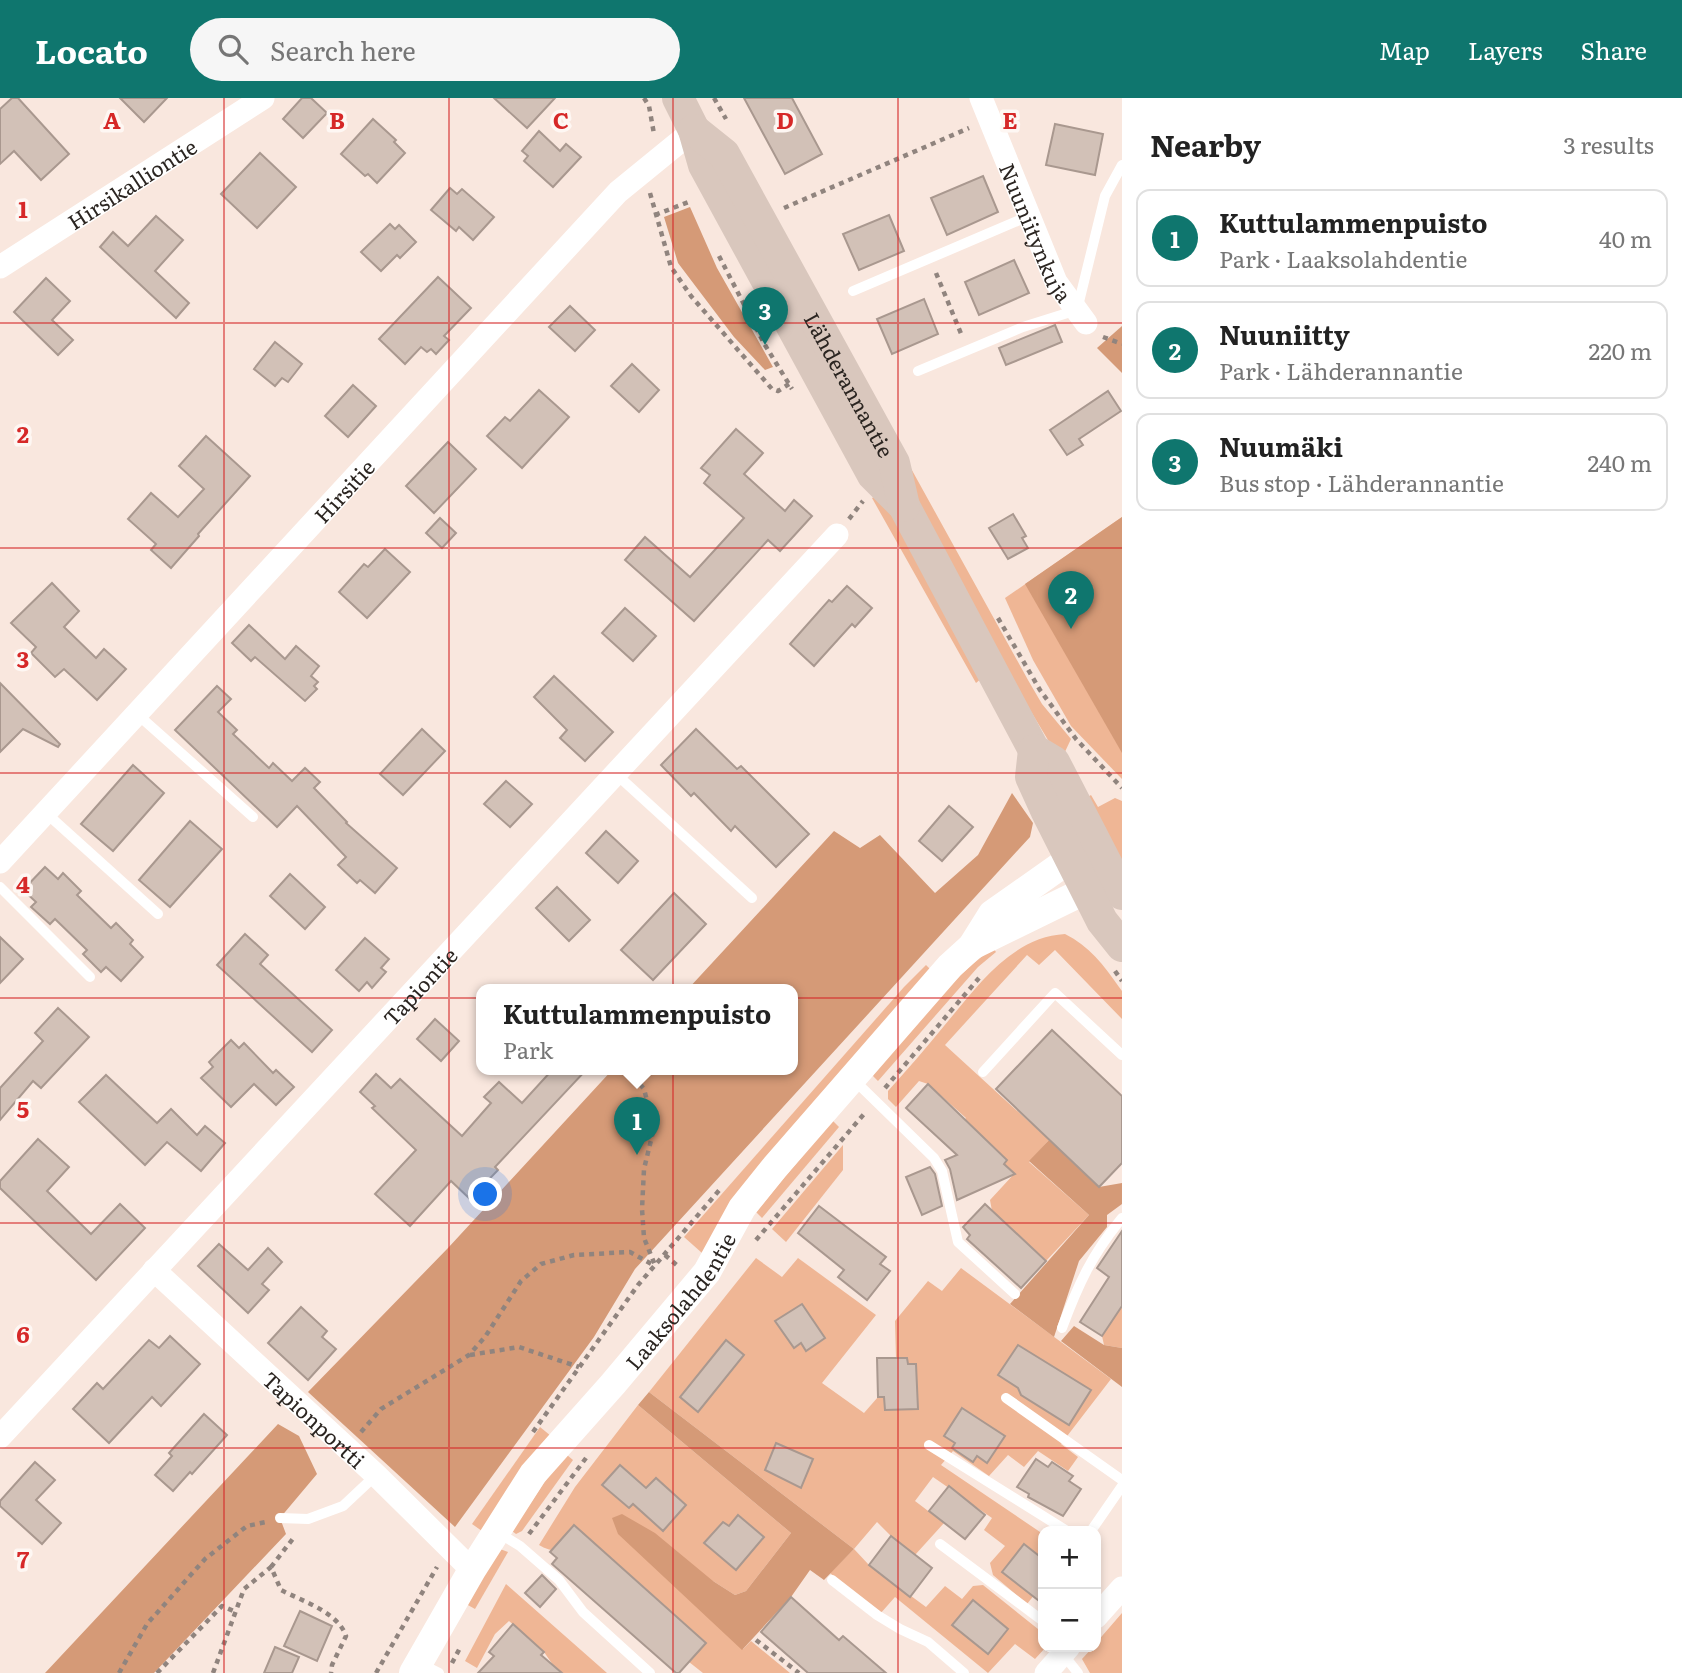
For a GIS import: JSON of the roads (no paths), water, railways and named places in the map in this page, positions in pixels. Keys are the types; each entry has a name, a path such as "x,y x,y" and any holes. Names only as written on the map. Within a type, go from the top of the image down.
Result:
{"main road":[{"name":"Lähderannantie","path":"678,98 694,130 724,154 894,463 904,506 1034,750 1031,777 1107,887 1102,921 1115,954"}],"street":[{"name":"Hirsikalliontie","path":"0,267 263,98"},
{"name":"Nuuniitynkuja","path":"985,108 1056,282 1082,317"},
{"name":"Hirsitie","path":"0,862 618,192 694,130"},
{"name":"Tapiontie","path":"0,1437 837,535"},
{"name":"Laaksolahdentie","path":"424,1669 472,1570 533,1474 699,1283 742,1208 950,966 972,946 992,914 1082,850"},
{"name":"Laaksolahdentie","path":"972,946 1107,887"},
{"name":"Tapionportti","path":"154,1270 376,1475 472,1570"},
{"path":"1101,1611 1122,1588"},
{"path":"1046,1673 1064,1652"}],"lane":[{"path":"918,370 1023,327 1082,317 1105,197 1122,164"},
{"path":"853,291 1029,216"},
{"path":"137,714 253,817"},
{"path":"616,774 752,898"},
{"path":"46,813 158,914"},
{"path":"0,887 90,977"},
{"path":"983,1072 1055,993 1122,1056"},
{"path":"852,1078 934,1158 942,1171 958,1242 1014,1294"},
{"path":"1062,1328 1080,1281 1104,1239 1122,1218"},
{"path":"1006,1398 1122,1480"},
{"path":"929,1445 1059,1526"},
{"path":"279,1518 308,1519 344,1506 376,1475"},
{"path":"1094,1526 1122,1486"},
{"path":"497,1532 520,1546 559,1580 583,1612 650,1673"},
{"path":"940,1544 1038,1618"},
{"path":"832,1580 877,1615 928,1642 964,1673"},
{"path":"1067,1652 1078,1673"}],"place":[{"name":"Nuumäki","path":"765,345"},
{"name":"Nuuniitty","path":"1071,629"},
{"name":"Kuttulammenpuisto","path":"637,1155"}]}
